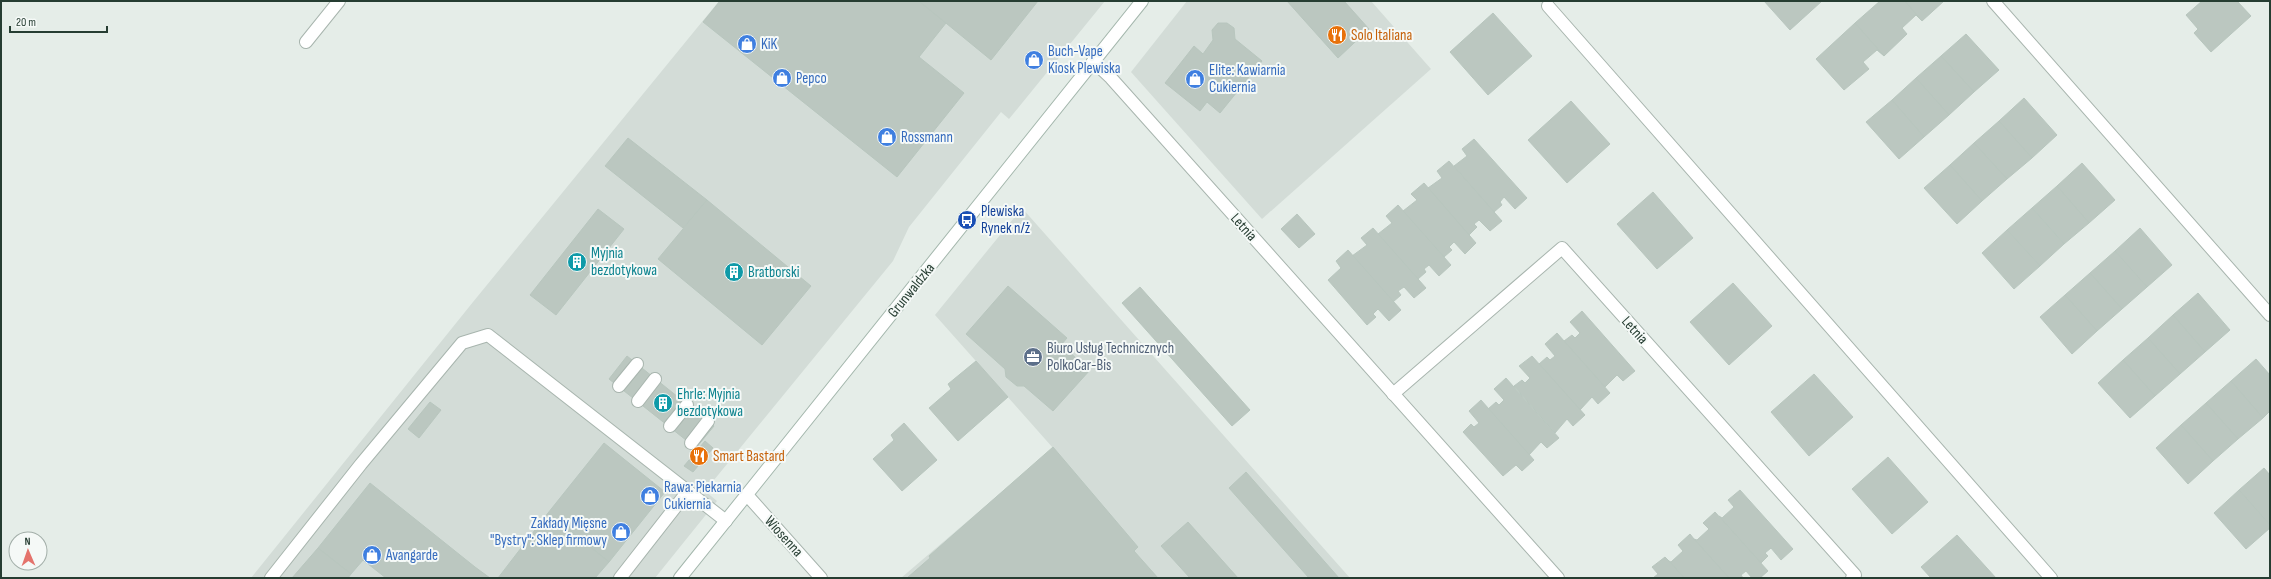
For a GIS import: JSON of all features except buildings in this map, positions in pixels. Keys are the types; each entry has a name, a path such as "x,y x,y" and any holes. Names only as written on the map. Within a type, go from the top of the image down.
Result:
{"street":[{"path":"306,42 339,1"},
{"name":"Grunwaldzka","path":"680,578 1142,1"},
{"path":"1993,1 2270,315"},
{"path":"1548,6 2051,578"},
{"name":"Letnia","path":"1093,61 1111,78 1558,578"},
{"name":"Letnia","path":"1393,394 1562,248 1855,575 1852,578"},
{"path":"271,578 361,464 462,343 488,335 726,521"},
{"path":"619,386 636,364"},
{"path":"638,401 655,379"},
{"path":"670,426 687,405"},
{"path":"691,443 708,421"},
{"path":"620,578 688,491"},
{"name":"Wiosenna","path":"747,495 821,578"}],"shaded area":[{"path":"719,1 1105,1 1009,119 1001,112 909,227 893,261 705,491 717,501 655,578 251,578 473,302"},
{"path":"1187,1 1371,1 1431,69 1262,219 1131,72"},
{"path":"1022,208 1350,578 901,578 1053,448 935,315"}],"place":[{"name":"Solo Italiana","path":"1337,35"},
{"name":"KiK","path":"747,44"},
{"name":"Buch-Vape Kiosk Plewiska","path":"1034,60"},
{"name":"Pepco","path":"782,78"},
{"name":"Elite: Kawiarnia Cukiernia","path":"1195,79"},
{"name":"Rossmann","path":"887,137"},
{"name":"Plewiska Rynek n/ż","path":"967,220"},
{"name":"Myjnia bezdotykowa","path":"577,262"},
{"name":"Bratborski","path":"734,272"},
{"name":"Biuro Usług Technicznych PolkoCar-Bis","path":"1033,357"},
{"name":"Ehrle: Myjnia bezdotykowa","path":"663,403"},
{"name":"Smart Bastard","path":"699,456"},
{"name":"Rawa: Piekarnia Cukiernia","path":"650,496"},
{"name":"Zakłady Mięsne \"Bystry\": Sklep firmowy","path":"621,532"},
{"name":"Avangarde","path":"372,555"}]}
